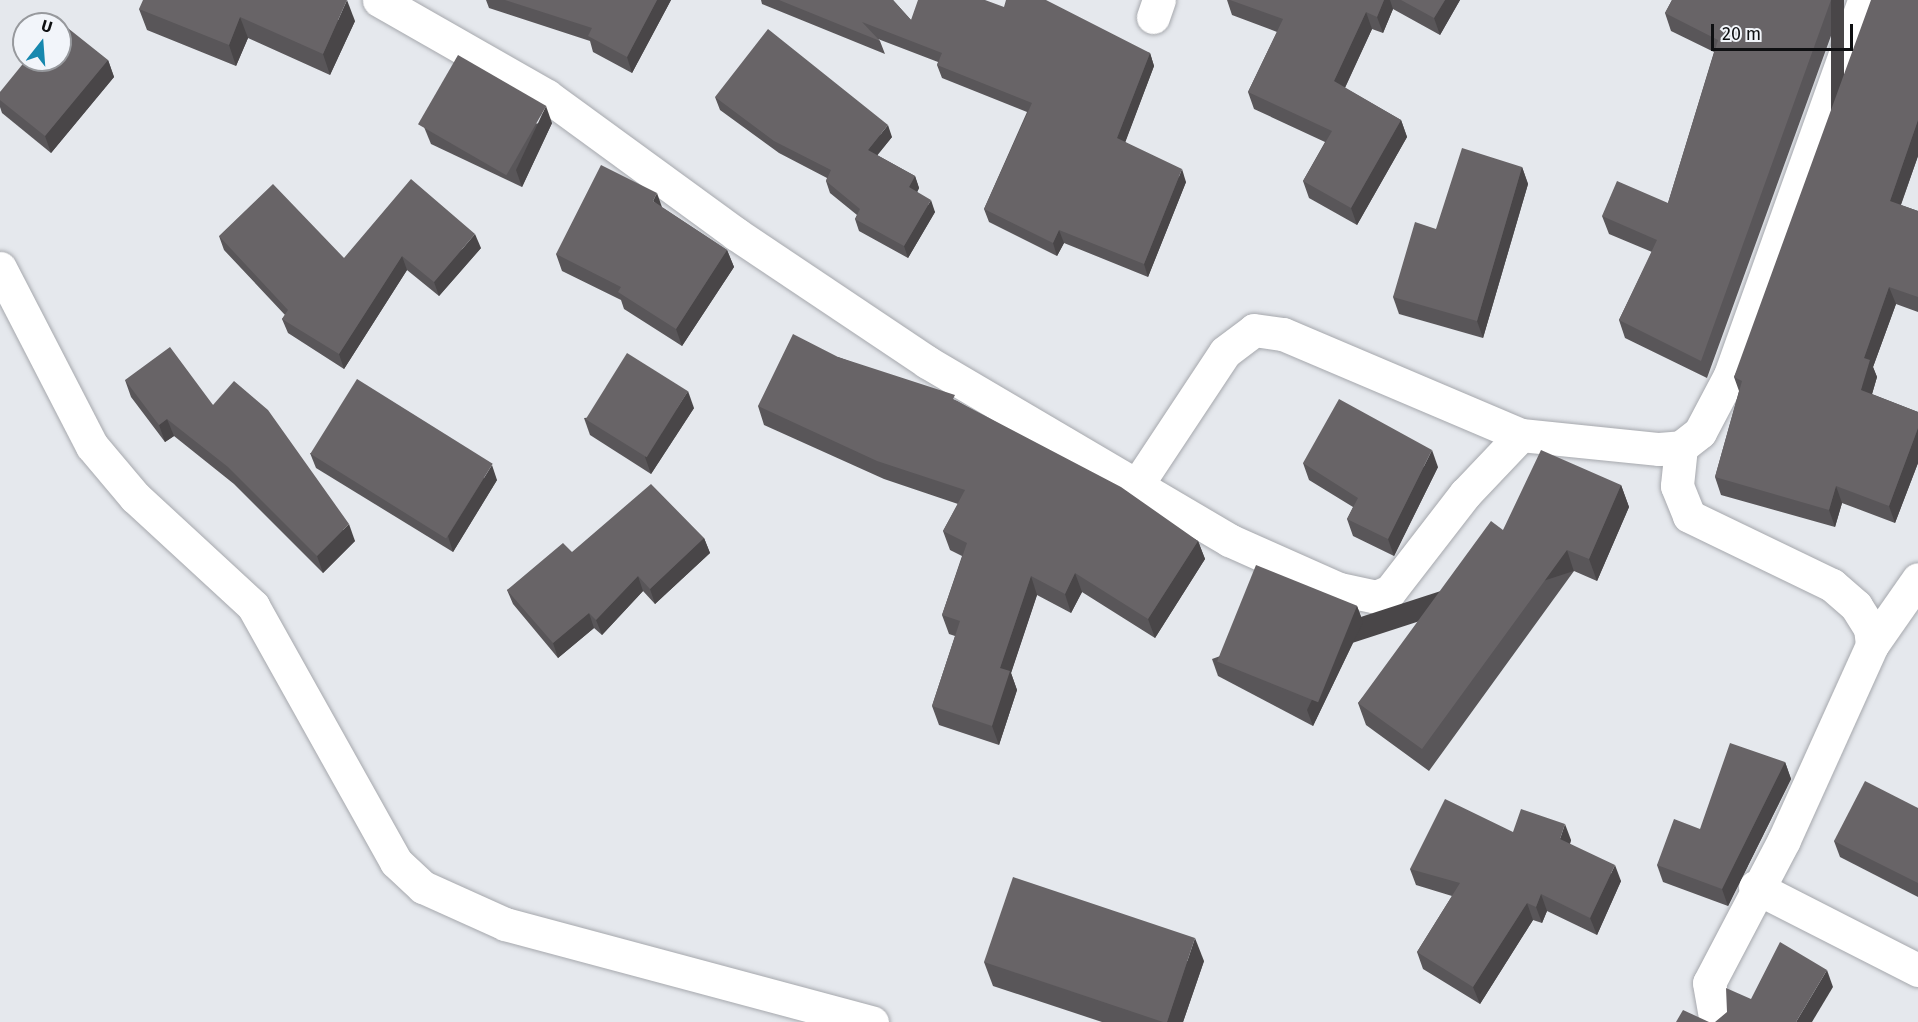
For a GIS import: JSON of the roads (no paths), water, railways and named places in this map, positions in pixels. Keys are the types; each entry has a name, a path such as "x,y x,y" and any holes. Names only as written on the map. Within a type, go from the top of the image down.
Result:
{"street":[{"path":"379,0 547,96 736,234 927,362 1229,540 1339,589 1376,597 1390,591 1465,494 1521,435"},
{"path":"1137,485 1225,352 1254,330 1283,334 1521,435 1681,447 1700,432 1730,375 1864,0"},
{"path":"0,268 92,446 135,497 253,606 396,862 423,887 505,924 872,1022"},
{"path":"1681,447 1677,486 1689,516 1832,585 1861,613 1870,628 1872,645"},
{"path":"1716,1022 1709,983 1755,887 1784,840 1872,645 1918,579"},
{"path":"1755,887 1918,970"}]}
